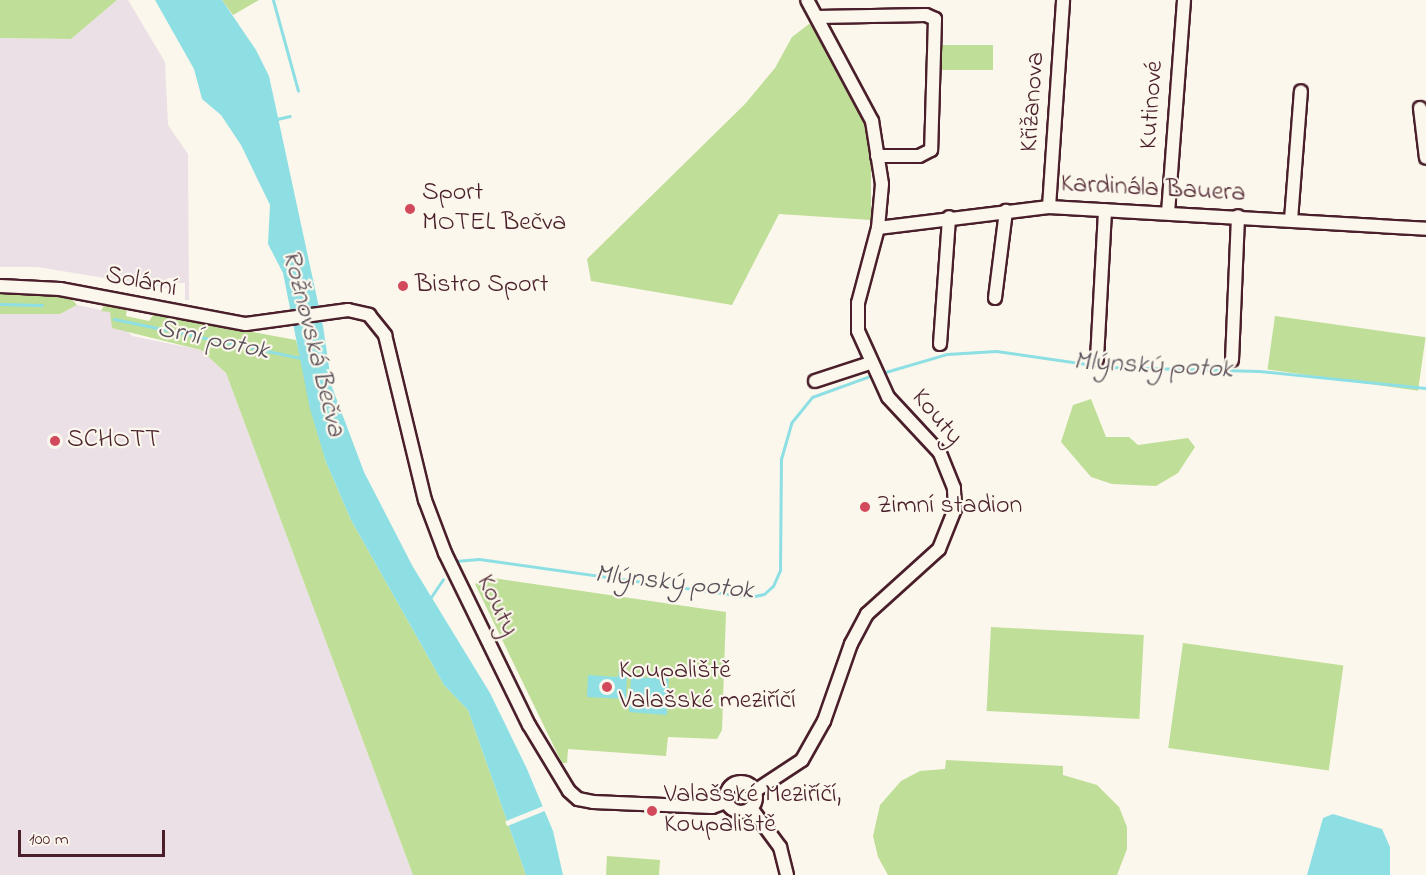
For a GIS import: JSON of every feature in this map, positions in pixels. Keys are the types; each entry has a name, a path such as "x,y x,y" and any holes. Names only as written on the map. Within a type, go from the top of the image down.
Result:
{"street":[{"name":"Kouty","path":"755,791 802,760 824,721 851,644 867,614 925,564 950,530 954,509 949,470 940,453 888,397 870,363 858,331 858,310 878,228 882,184 872,122 807,0"},
{"name":"Křižanova","path":"1049,207 1063,0"},
{"name":"Kutinové","path":"1168,213 1184,0"},
{"path":"817,17 926,15 935,19 931,150 920,156 877,156"},
{"path":"1291,220 1301,91"},
{"path":"1420,108 1426,158"},
{"name":"Kardinála Bauera","path":"878,228 949,217 1049,207 1238,216 1426,229"},
{"path":"1097,359 1105,210"},
{"path":"995,298 1006,211"},
{"path":"1232,360 1238,216"},
{"path":"940,344 949,217"},
{"name":"Solární","path":"0,286 60,289 230,322 273,321 332,312"},
{"name":"Kouty","path":"332,312 364,313 382,329 439,539 529,725 568,791 578,799 593,802 712,807 726,802 734,811 751,808"},
{"path":"815,381 870,363"},
{"path":"726,802 726,790 735,782 747,783 755,791 751,808 780,847 787,875"}],"shaded area":[{"path":"117,0 128,0 165,62 168,125 188,154 189,300 185,300 185,283 175,283 174,278 167,278 167,288 37,267 0,267 0,38 71,39"},
{"path":"77,305 110,312 132,336 201,350 226,373 413,875 0,875 0,314 60,314"}],"green space":[{"path":"0,0 117,0 71,39 0,38"},
{"path":"222,0 259,0 233,15"},
{"path":"809,24 815,27 863,118 871,149 871,220 779,214 732,305 591,281 587,259 745,104 775,68 792,37"},
{"path":"942,45 993,45 993,70 942,70"},
{"path":"0,293 69,296 77,305 60,314 0,314"},
{"path":"105,304 127,308 126,316 149,321 154,314 296,340 326,462 351,520 444,685 468,710 526,875 413,875 226,373 201,350 112,328 110,312 101,311"},
{"path":"1275,316 1426,337 1418,391 1267,369"},
{"path":"1091,399 1106,437 1129,437 1138,445 1188,438 1195,447 1178,473 1156,486 1112,484 1091,477 1061,442 1073,405"},
{"path":"486,577 726,612 722,730 717,739 668,737 666,756 568,749 567,763 562,763 475,584"},
{"path":"991,627 1144,635 1139,719 987,711"},
{"path":"1183,643 1343,666 1329,771 1168,748"},
{"path":"946,760 1063,766 1063,775 1097,785 1119,807 1127,827 1127,849 1117,875 888,875 878,857 873,836 880,805 901,781 920,771 945,769"},
{"path":"607,856 660,860 659,875 606,875"}],"water":[{"name":"Rožnovská Bečva","path":"155,0 222,0 256,50 269,76 323,326 332,387 364,472 413,567 490,693 527,769 553,831 563,875 526,875 468,710 444,685 351,520 326,462 310,409 283,273 268,244 270,205 241,145 221,115 202,99 194,69"},
{"name":"Koupaliště Valašské meziříčí","path":"619,670 627,671 626,699 587,697 588,675 618,677"},
{"path":"651,672 669,673 667,715 629,712 631,677 651,678"},
{"path":"1333,814 1382,829 1390,847 1390,875 1307,875 1323,818"}],"pier":[{"path":"546,805 548,810 507,826 505,821"}],"waterway":[{"path":"273,0 298,91"},
{"path":"277,119 290,116"},
{"name":"Srní potok","path":"0,304 42,305"},
{"name":"Srní potok","path":"114,319 300,358"},
{"name":"Mlýnský potok","path":"882,373 947,354 996,351 1107,367 1259,371 1426,388"},
{"name":"Mlýnský potok","path":"455,561 479,559 750,597 764,594 773,586 780,570 781,459 791,423 812,397 870,376"},
{"name":"Mlýnský potok","path":"429,600 443,579"}],"place":[{"name":"Sport MOTEL Bečva","path":"410,209"},
{"name":"Bistro Sport","path":"403,286"},
{"name":"SCHOTT","path":"55,441"},
{"name":"Zimní stadion","path":"865,507"},
{"name":"Koupaliště Valašské meziříčí","path":"607,687"},
{"name":"Valašské Meziříčí, Koupaliště","path":"652,811"}]}
